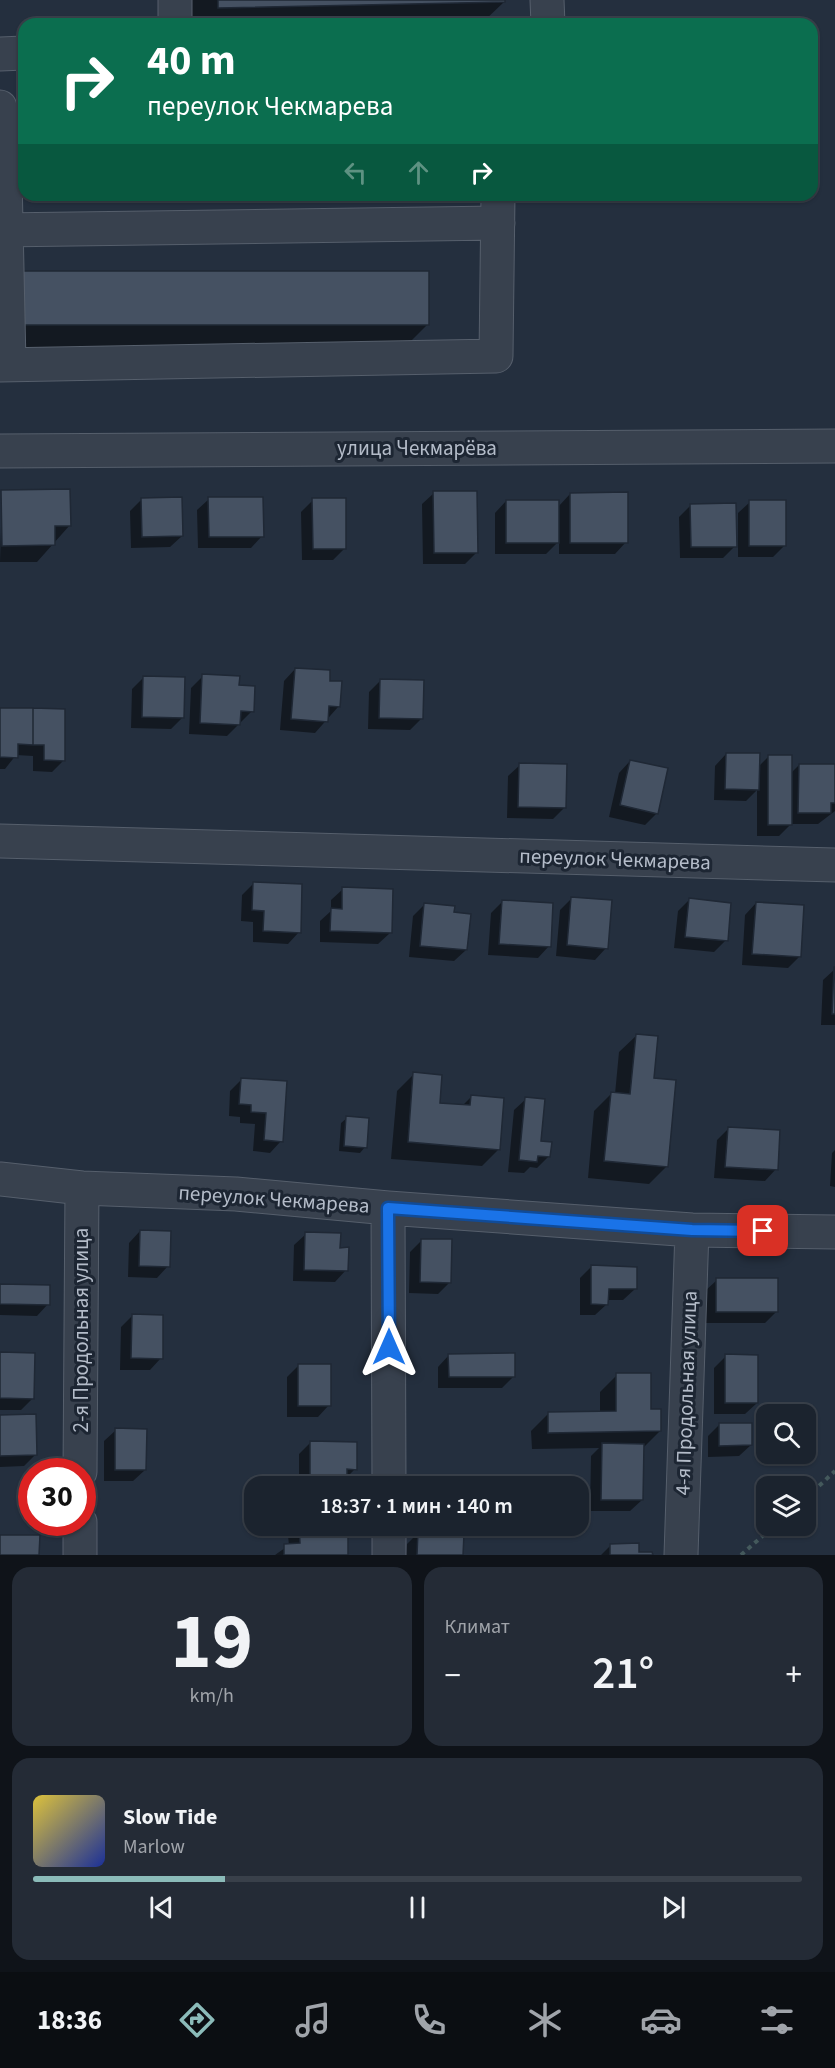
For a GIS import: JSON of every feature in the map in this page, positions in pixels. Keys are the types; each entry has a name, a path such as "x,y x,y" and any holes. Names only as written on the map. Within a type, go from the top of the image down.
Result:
{"street":[{"path":"175,0 175,18"},
{"path":"547,0 548,18"},
{"path":"0,54 18,54"},
{"path":"0,107 4,129 3,230 4,365 496,356 498,209 3,230"},
{"name":"улица Чекмарёва","path":"0,451 834,445"},
{"name":"переулок Чекмарева","path":"0,841 835,865"},
{"name":"переулок Чекмарева","path":"0,1179 82,1188 236,1194 388,1208 692,1230 835,1232"},
{"name":"2-я Продольная улица","path":"80,1458 82,1188"},
{"path":"388,1208 389,1476"},
{"name":"4-я Продольная улица","path":"681,1555 692,1230"},
{"path":"80,1536 80,1555"},
{"path":"389,1536 389,1555"}],"path":[{"path":"816,1489 835,1471"},
{"path":"741,1555 763,1536"}],"building":[{"path":"218,0 505,0 505,2 218,8"},
{"path":"12,271 429,271 429,325 12,325"},
{"path":"70,489 71,526 55,526 55,545 2,546 1,490"},
{"path":"433,491 477,491 478,553 434,553"},
{"path":"628,492 628,543 570,543 570,493"},
{"path":"182,497 183,536 142,537 141,498"},
{"path":"208,497 263,497 264,537 209,537"},
{"path":"312,498 346,498 346,549 313,549"},
{"path":"506,500 559,500 559,543 506,543"},
{"path":"749,500 786,500 786,546 749,546"},
{"path":"736,503 737,547 691,547 690,504"},
{"path":"295,668 330,670 330,681 342,681 340,707 329,706 328,722 291,719"},
{"path":"202,674 240,676 239,685 255,686 254,712 241,711 240,725 200,723"},
{"path":"143,676 185,677 184,718 142,717"},
{"path":"380,679 424,680 423,719 379,718"},
{"path":"0,708 33,708 33,745 18,744 18,758 0,757"},
{"path":"33,708 65,709 65,761 44,760 44,745 33,745"},
{"path":"726,753 760,753 759,790 725,789"},
{"path":"768,755 792,755 792,825 768,825"},
{"path":"630,760 668,768 658,814 620,805"},
{"path":"519,763 567,764 566,808 518,807"},
{"path":"799,764 835,764 835,803 831,803 831,813 798,813"},
{"path":"253,882 302,884 301,933 263,931 264,911 252,910"},
{"path":"342,887 393,889 392,933 330,931 331,908 342,909"},
{"path":"571,897 612,900 608,949 567,945"},
{"path":"689,898 731,903 728,941 685,937"},
{"path":"502,900 553,903 551,947 499,944"},
{"path":"756,902 804,905 801,957 752,954"},
{"path":"424,903 455,906 454,912 471,914 467,950 420,946"},
{"path":"834,967 835,1014 832,1014"},
{"path":"636,1034 658,1036 654,1078 676,1080 668,1167 604,1161 611,1092 630,1094"},
{"path":"413,1072 442,1075 440,1103 470,1105 471,1095 504,1098 500,1150 408,1142"},
{"path":"241,1078 287,1081 283,1142 264,1140 266,1113 251,1112 251,1105 239,1104"},
{"path":"525,1097 545,1099 541,1141 552,1142 550,1157 538,1156 537,1162 519,1160"},
{"path":"346,1116 369,1118 367,1148 344,1146"},
{"path":"728,1127 780,1130 778,1170 725,1167"},
{"path":"140,1230 171,1231 170,1267 139,1266"},
{"path":"305,1232 341,1233 340,1248 349,1247 348,1271 304,1270"},
{"path":"421,1239 452,1239 451,1283 420,1282"},
{"path":"591,1265 637,1267 637,1289 609,1289 608,1305 591,1304"},
{"path":"716,1278 778,1278 778,1312 716,1312"},
{"path":"0,1284 50,1285 50,1305 0,1304"},
{"path":"132,1314 163,1315 163,1359 131,1358"},
{"path":"0,1352 35,1353 34,1399 0,1398"},
{"path":"515,1353 515,1377 449,1377 448,1354"},
{"path":"725,1354 758,1355 758,1403 725,1403"},
{"path":"298,1364 331,1364 331,1406 298,1406"},
{"path":"616,1373 651,1373 651,1409 661,1409 661,1431 548,1433 548,1412 616,1411"},
{"path":"36,1414 37,1455 0,1456 0,1415"},
{"path":"719,1423 752,1423 752,1445 719,1446"},
{"path":"115,1428 147,1429 146,1470 115,1470"},
{"path":"310,1441 357,1442 357,1470 347,1469 347,1476 310,1476"},
{"path":"602,1443 644,1444 643,1500 601,1500"},
{"path":"0,1535 40,1536 39,1555 0,1555"},
{"path":"300,1536 348,1536 348,1555 284,1555 284,1544 300,1543"},
{"path":"418,1536 464,1536 463,1555 417,1555"},
{"path":"639,1543 639,1552 652,1552 653,1555 610,1555 610,1544"}],"route":[{"path":"389,1347 388,1208 692,1230 763,1231"}]}
